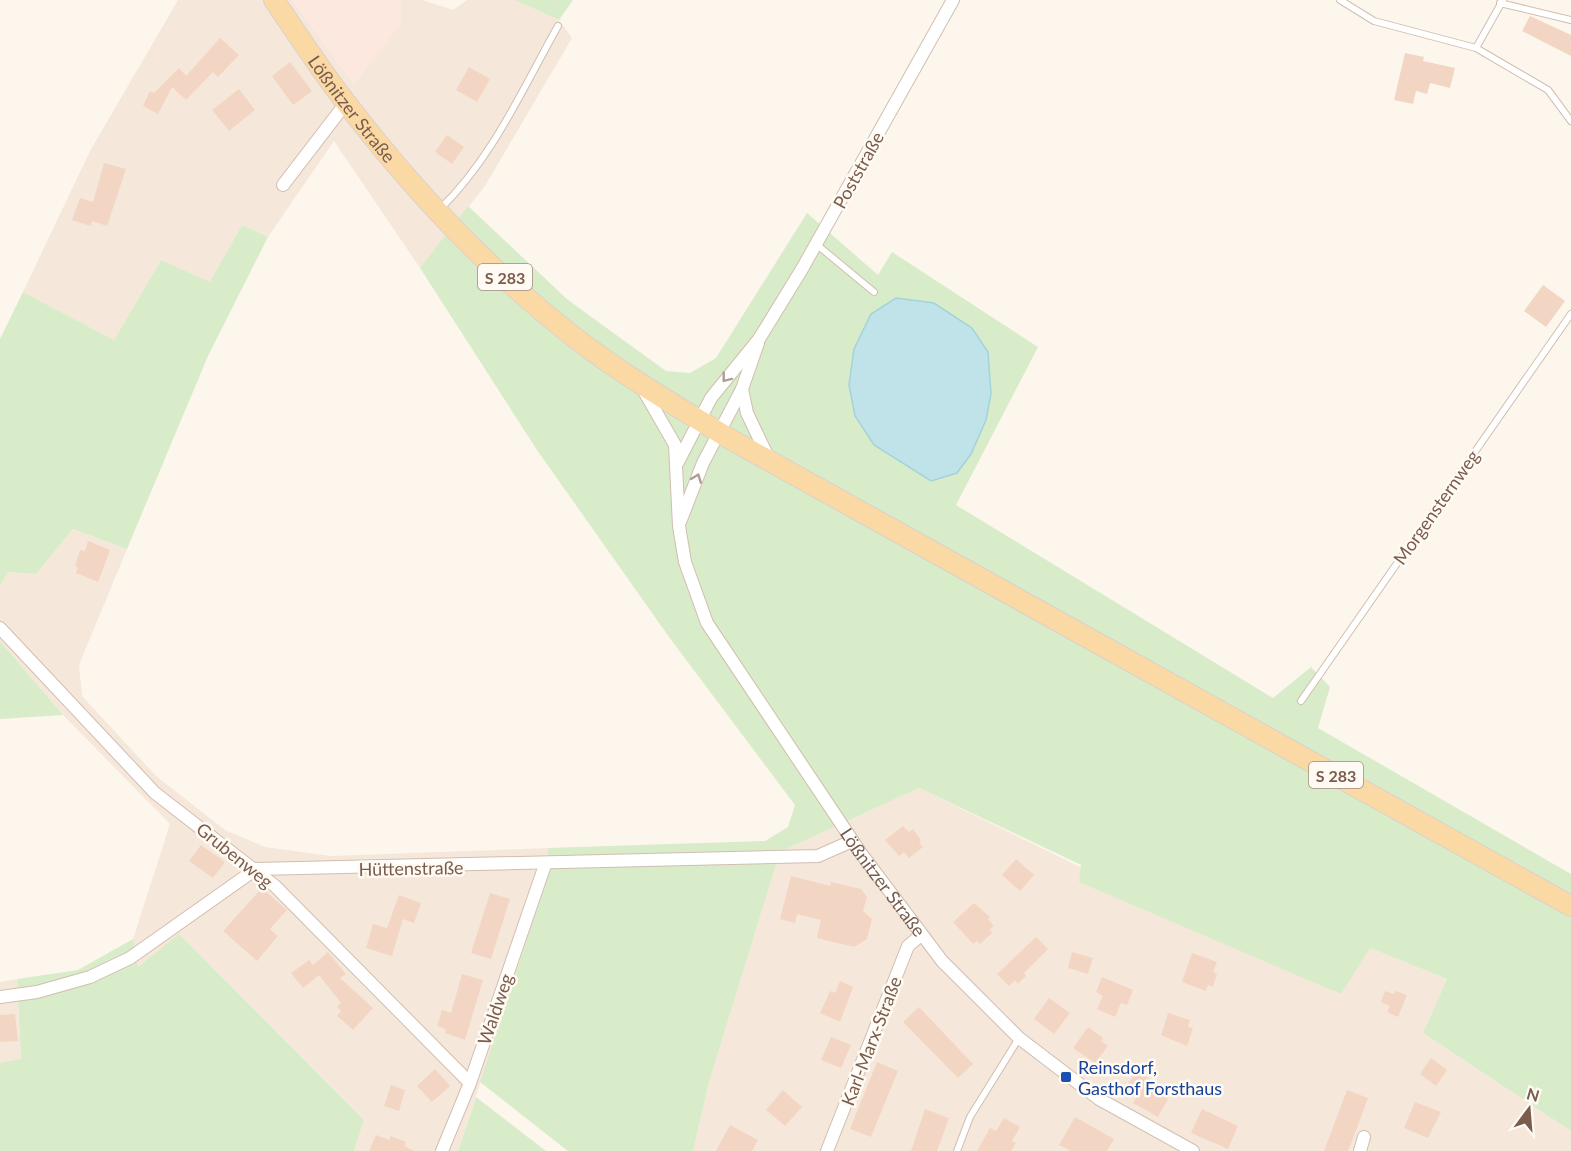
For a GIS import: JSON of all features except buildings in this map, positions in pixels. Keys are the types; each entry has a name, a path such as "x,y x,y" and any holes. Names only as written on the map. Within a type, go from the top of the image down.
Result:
{"main road":[{"name":"Lößnitzer Straße","path":"274,0 346,103 438,211"},
{"name":"S 283","path":"438,211 502,274 576,338 640,384 718,431 1571,906"}],"street":[{"name":"Poststraße","path":"698,419 725,379 759,339 816,244 953,0"},
{"path":"283,185 346,103"},
{"name":"Poststraße","path":"718,431 742,389 759,339"},
{"name":"Lößnitzer Straße","path":"640,384 675,445 679,526 685,562 707,623 852,841 921,935 976,998 1019,1038 1099,1099 1193,1151"},
{"path":"742,389 747,412 770,460"},
{"name":"Lößnitzer Straße","path":"677,463 698,419"},
{"path":"679,526 718,431"},
{"name":"Grubenweg","path":"0,628 155,793 256,869 470,1083"},
{"name":"Hüttenstraße","path":"256,869 545,865 818,856 852,841"},
{"name":"Waldweg","path":"442,1151 470,1083 545,865"},
{"path":"0,997 37,992 90,977 130,958 256,869"},
{"name":"Karl-Marx-Straße","path":"826,1151 908,946 921,935"},
{"path":"1359,1151 1364,1137"}],"lane":[{"path":"1340,0 1374,21 1476,48 1548,90 1571,121"},
{"path":"1476,48 1501,2 1571,20"},
{"path":"438,211 456,193 483,159 558,26"},
{"path":"816,244 874,292"},
{"name":"Morgensternweg","path":"1301,701 1571,314"},
{"path":"957,1151 970,1117 1019,1038"}],"shaded area":[{"path":"178,0 292,0 354,84 400,24 401,0 422,0 453,10 467,0 515,0 559,20 572,38 485,186 420,268 334,141 268,237 242,225 210,283 161,260 114,340 23,292 90,151"},
{"path":"292,0 401,0 401,24 354,84"},
{"path":"73,529 127,549 79,665 82,696 156,776 225,830 265,847 331,856 548,848 546,881 458,1151 354,1151 364,1120 180,935 138,968 133,939 170,824 63,715 0,641 0,586 8,572 36,574"},
{"path":"919,788 1340,994 1370,948 1447,979 1423,1033 1571,1131 1571,1151 693,1151 709,1082 780,852"},
{"path":"17,979 21,1060 0,1063 0,982"}],"green space":[{"path":"515,0 573,0 559,20"},
{"path":"468,206 568,300 666,371 690,373 716,358 807,213 878,275 892,252 1038,347 956,505 1273,698 1311,667 1330,687 1318,728 1571,874 1571,1131 1423,1033 1447,979 1370,948 1341,994 1079,882 1081,865 919,788 780,852 709,1082 693,1151 568,1151 480,1082 546,881 548,848 765,841 788,827 795,805 669,637 537,450 420,268"},
{"path":"242,225 268,237 208,356 127,549 73,529 36,574 8,572 0,586 0,339 23,292 114,340 161,260 210,282"},
{"path":"0,641 63,715 0,719"},
{"path":"179,934 364,1120 354,1151 0,1151 0,1063 21,1059 17,979 78,970 133,939 138,967"},
{"path":"476,1097 546,1151 458,1151"}],"water":[{"path":"896,298 934,303 972,328 988,352 991,394 986,420 971,454 957,473 931,481 874,445 855,416 849,385 854,349 871,314"}],"place":[{"name":"Reinsdorf, Gasthof Forsthaus","path":"1066,1077"}]}
